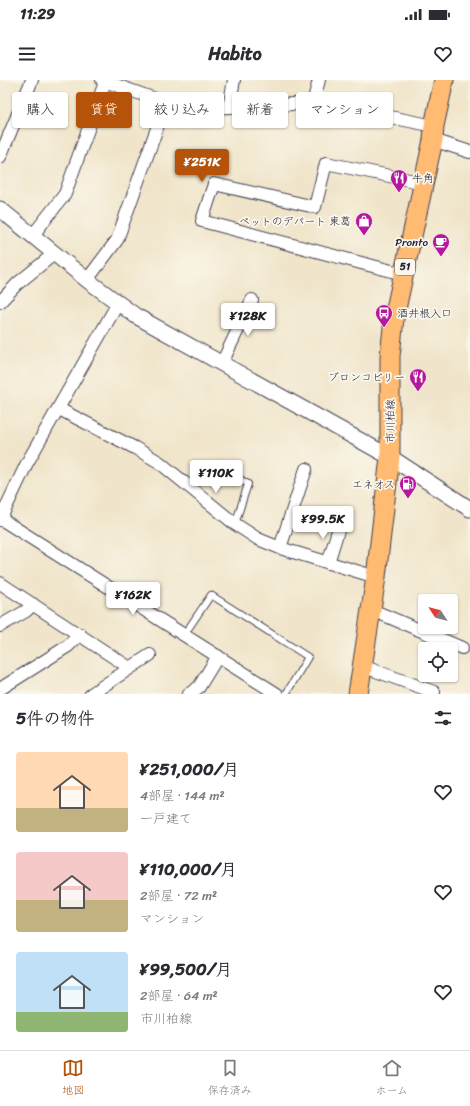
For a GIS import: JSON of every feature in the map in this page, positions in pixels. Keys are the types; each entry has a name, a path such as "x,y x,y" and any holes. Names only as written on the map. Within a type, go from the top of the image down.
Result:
{"main road":[{"name":"市川柏線","path":"358,694 372,610 390,457 390,356 394,318 424,183 444,80"}],"street":[{"path":"0,157 32,80"},
{"path":"229,107 234,80"},
{"path":"315,92 319,80"},
{"path":"33,235 65,194 103,81 140,94"},
{"path":"224,107 296,104"},
{"path":"393,122 434,133 470,152"},
{"path":"87,280 117,240 157,128"},
{"path":"403,274 202,221 214,184 315,207 326,163 424,183"},
{"path":"0,209 87,280 136,316 222,362 390,457 470,509"},
{"path":"0,302 17,284 55,253"},
{"path":"222,362 252,300"},
{"path":"118,304 27,463 0,520 277,694"},
{"path":"59,409 159,462 235,524 258,539 280,548 376,576"},
{"path":"280,548 306,469"},
{"path":"328,562 340,524"},
{"path":"0,583 130,668"},
{"path":"0,626 26,611 33,604"},
{"path":"372,610 462,648"},
{"path":"2,694 0,689 68,646 80,634"},
{"path":"91,694 150,655"},
{"path":"189,694 199,687 218,656"},
{"path":"362,666 434,692"}],"lane":[{"path":"220,467 248,484 235,524"},
{"path":"184,635 211,595 308,657 286,694"}],"place":[{"name":"牛角","path":"399,193"},
{"name":"ペットのデパート 東葛","path":"364,236"},
{"name":"Pronto","path":"441,257"},
{"name":"酒井根入口","path":"384,328"},
{"name":"ブロンコビリー","path":"418,392"},
{"name":"エネオス","path":"408,499"}]}
